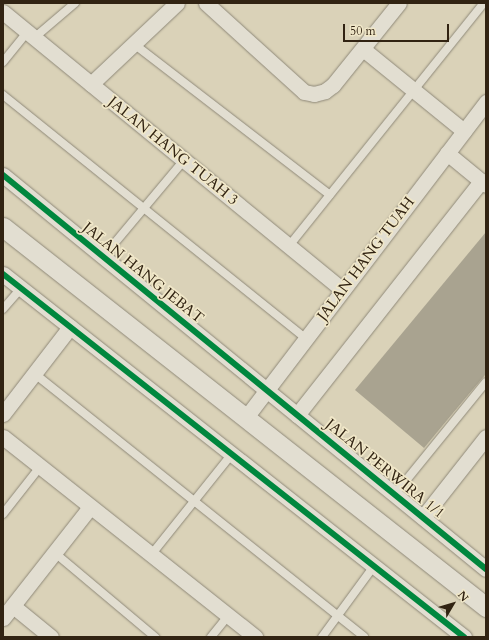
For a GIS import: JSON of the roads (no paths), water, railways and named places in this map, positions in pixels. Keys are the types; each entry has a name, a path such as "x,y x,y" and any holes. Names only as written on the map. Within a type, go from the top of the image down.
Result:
{"street":[{"path":"91,84 177,3"},
{"path":"206,3 304,92 314,94 325,91 363,49 399,3"},
{"name":"JALAN HANG TUAH 3","path":"3,12 343,290"},
{"path":"363,49 464,131"},
{"name":"JALAN HANG TUAH","path":"247,416 486,102"},
{"path":"297,415 483,183 447,153"},
{"name":"JALAN HANG JEBAT","path":"3,175 267,390"},
{"path":"3,227 247,416 486,607"},
{"path":"3,274 464,637"},
{"path":"3,414 70,327"},
{"name":"JALAN PERWIRA 1/1","path":"267,390 485,566"},
{"path":"3,437 255,637"},
{"path":"423,517 486,437"},
{"path":"3,618 55,554 90,507"},
{"path":"13,606 52,637"}],"lane":[{"path":"3,62 31,35 76,3"},
{"path":"289,246 412,90 484,3"},
{"path":"134,44 330,195"},
{"path":"3,95 306,339"},
{"path":"103,257 184,160"},
{"path":"3,309 20,288"},
{"path":"35,374 364,637"},
{"path":"395,494 486,382"},
{"path":"151,555 192,501 232,454"},
{"path":"3,514 40,467"},
{"path":"55,554 155,637"},
{"path":"322,637 374,566"},
{"path":"211,637 228,616"}]}
